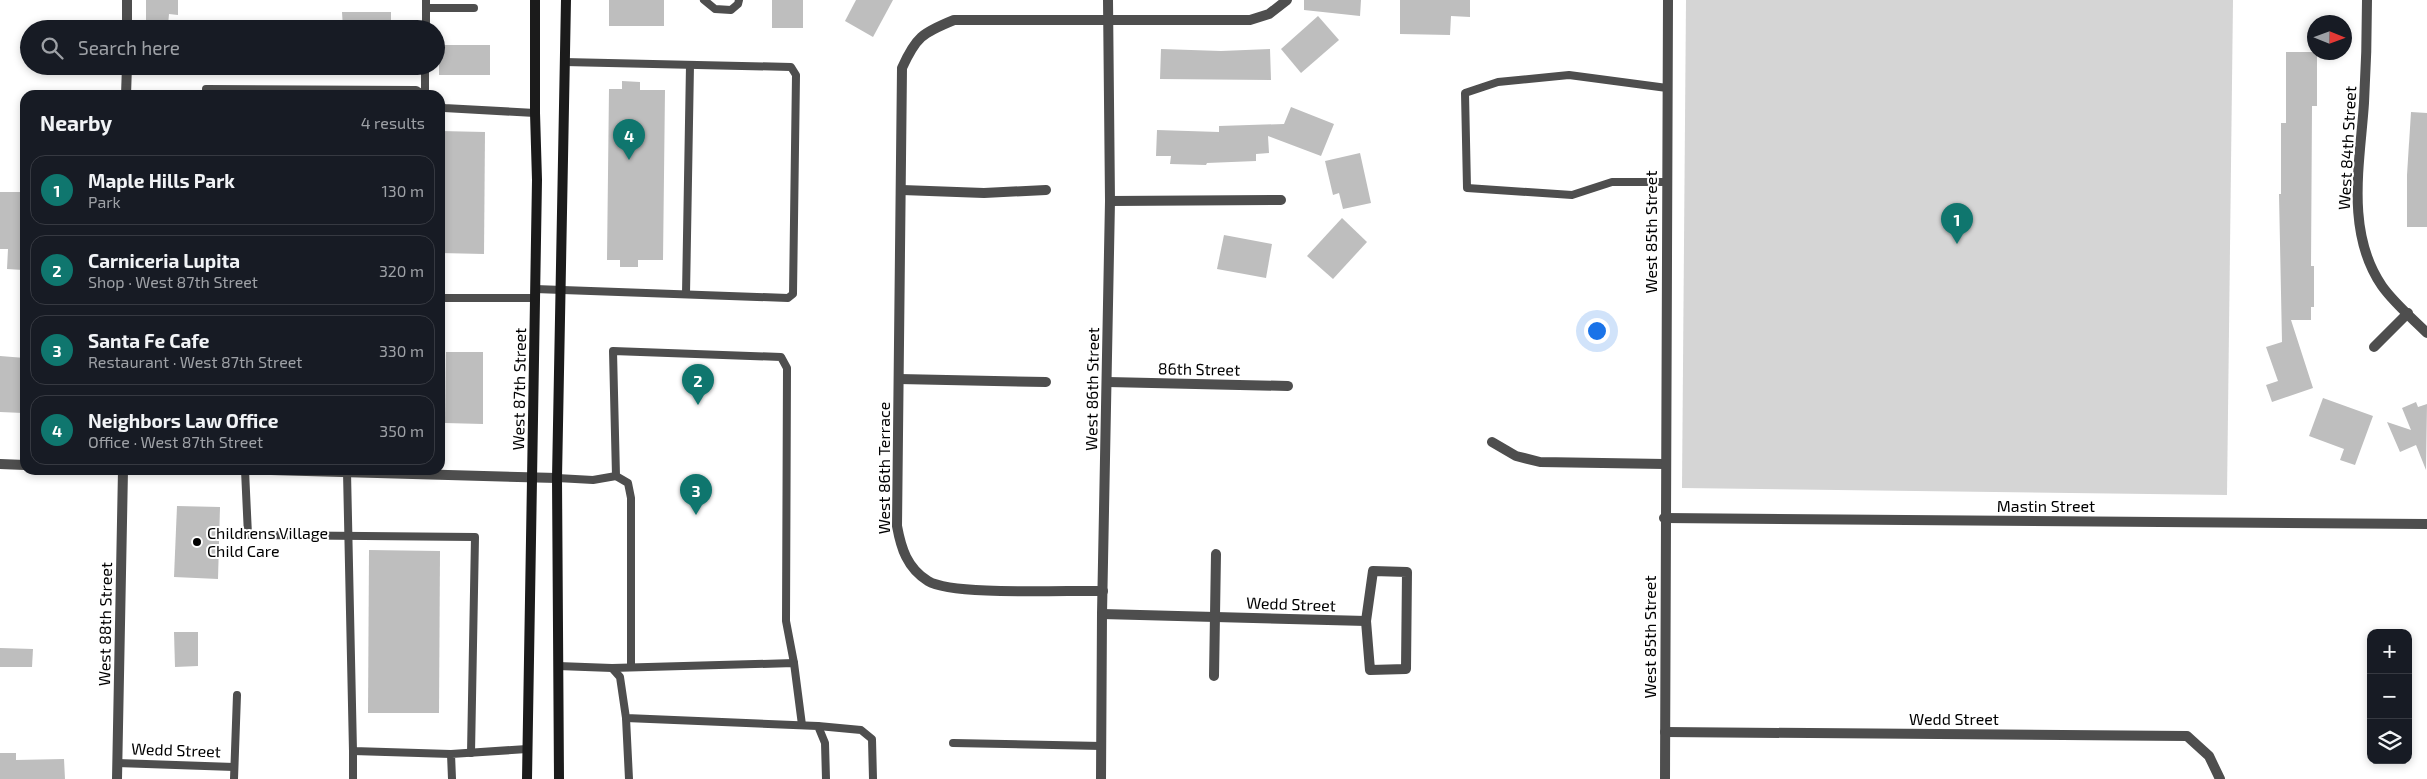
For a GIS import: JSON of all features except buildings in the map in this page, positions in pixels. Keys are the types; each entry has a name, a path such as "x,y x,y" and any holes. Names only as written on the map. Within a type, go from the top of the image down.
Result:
{"main road":[{"name":"West 87th Street","path":"526,779 537,180 534,113 535,0"},
{"path":"559,779 557,478 559,289 566,0"}],"street":[{"path":"127,0 127,20"},
{"name":"West 86th Street","path":"1102,779 1102,614 1108,382 1110,201 1108,0"},
{"name":"West 86th Terrace","path":"1103,591 955,589 928,581 910,565 900,547 897,526 902,68 912,46 928,30 954,20 1250,20 1270,14 1287,0"},
{"name":"West 85th Street","path":"1665,779 1664,518 1668,0"},
{"name":"West 84th Street","path":"2367,0 2367,56 2358,190 2359,222 2364,246 2382,286 2427,333"},
{"path":"126,90 127,75"},
{"path":"902,190 984,193 1046,190"},
{"path":"1110,201 1281,200"},
{"path":"2374,347 2408,314"},
{"name":"West 86th Terrace","path":"899,379 1046,382"},
{"name":"86th Street","path":"1108,382 1288,386"},
{"path":"1492,442 1516,456 1540,462 1665,464"},
{"path":"0,464 20,465"},
{"path":"445,474 557,478"},
{"name":"West 88th Street","path":"117,779 123,475"},
{"name":"Mastin Street","path":"1664,518 2427,524"},
{"path":"1214,676 1216,554"},
{"path":"1374,571 1407,572 1406,669 1370,670 1366,621 1374,571"},
{"name":"Wedd Street","path":"1102,614 1366,621"},
{"name":"Wedd Street","path":"1665,732 2187,736 2209,756 2220,779"}],"lane":[{"path":"704,0 715,10 731,10 738,4 739,0"},
{"path":"426,20 426,4 474,8"},
{"path":"445,298 535,294 559,289 788,298 793,294 796,75 791,67 564,62"},
{"path":"686,294 690,65"},
{"path":"425,75 425,90"},
{"path":"1666,182 1612,182 1572,195 1466,188 1465,93 1498,82 1569,75 1668,88"},
{"path":"206,90 416,90"},
{"path":"445,108 534,113"},
{"path":"616,476 613,351 781,357 787,368 786,621 794,663 802,725"},
{"path":"245,475 248,535 475,537 471,753"},
{"path":"347,475 353,779"},
{"path":"557,478 592,480 616,476 628,483 631,498 631,667"},
{"path":"558,666 612,668 794,663"},
{"path":"612,668 620,677 626,718 629,779"},
{"path":"234,779 237,695"},
{"path":"626,718 802,725 861,730 872,739 872,779"},
{"path":"818,726 825,743 826,779"},
{"path":"952,743 1102,746"},
{"path":"353,751 450,754 527,749"},
{"path":"450,754 452,779"},
{"name":"Wedd Street","path":"117,763 234,767"}],"shaded area":[{"path":"1686,0 2233,0 2227,495 1682,488"}],"place":[{"name":"Neighbors Law Office","path":"629,160"},
{"name":"Maple Hills Park","path":"1957,244"},
{"name":"Carniceria Lupita","path":"698,405"},
{"name":"Santa Fe Cafe","path":"696,515"},
{"name":"Childrens Village Child Care","path":"197,542"}]}
